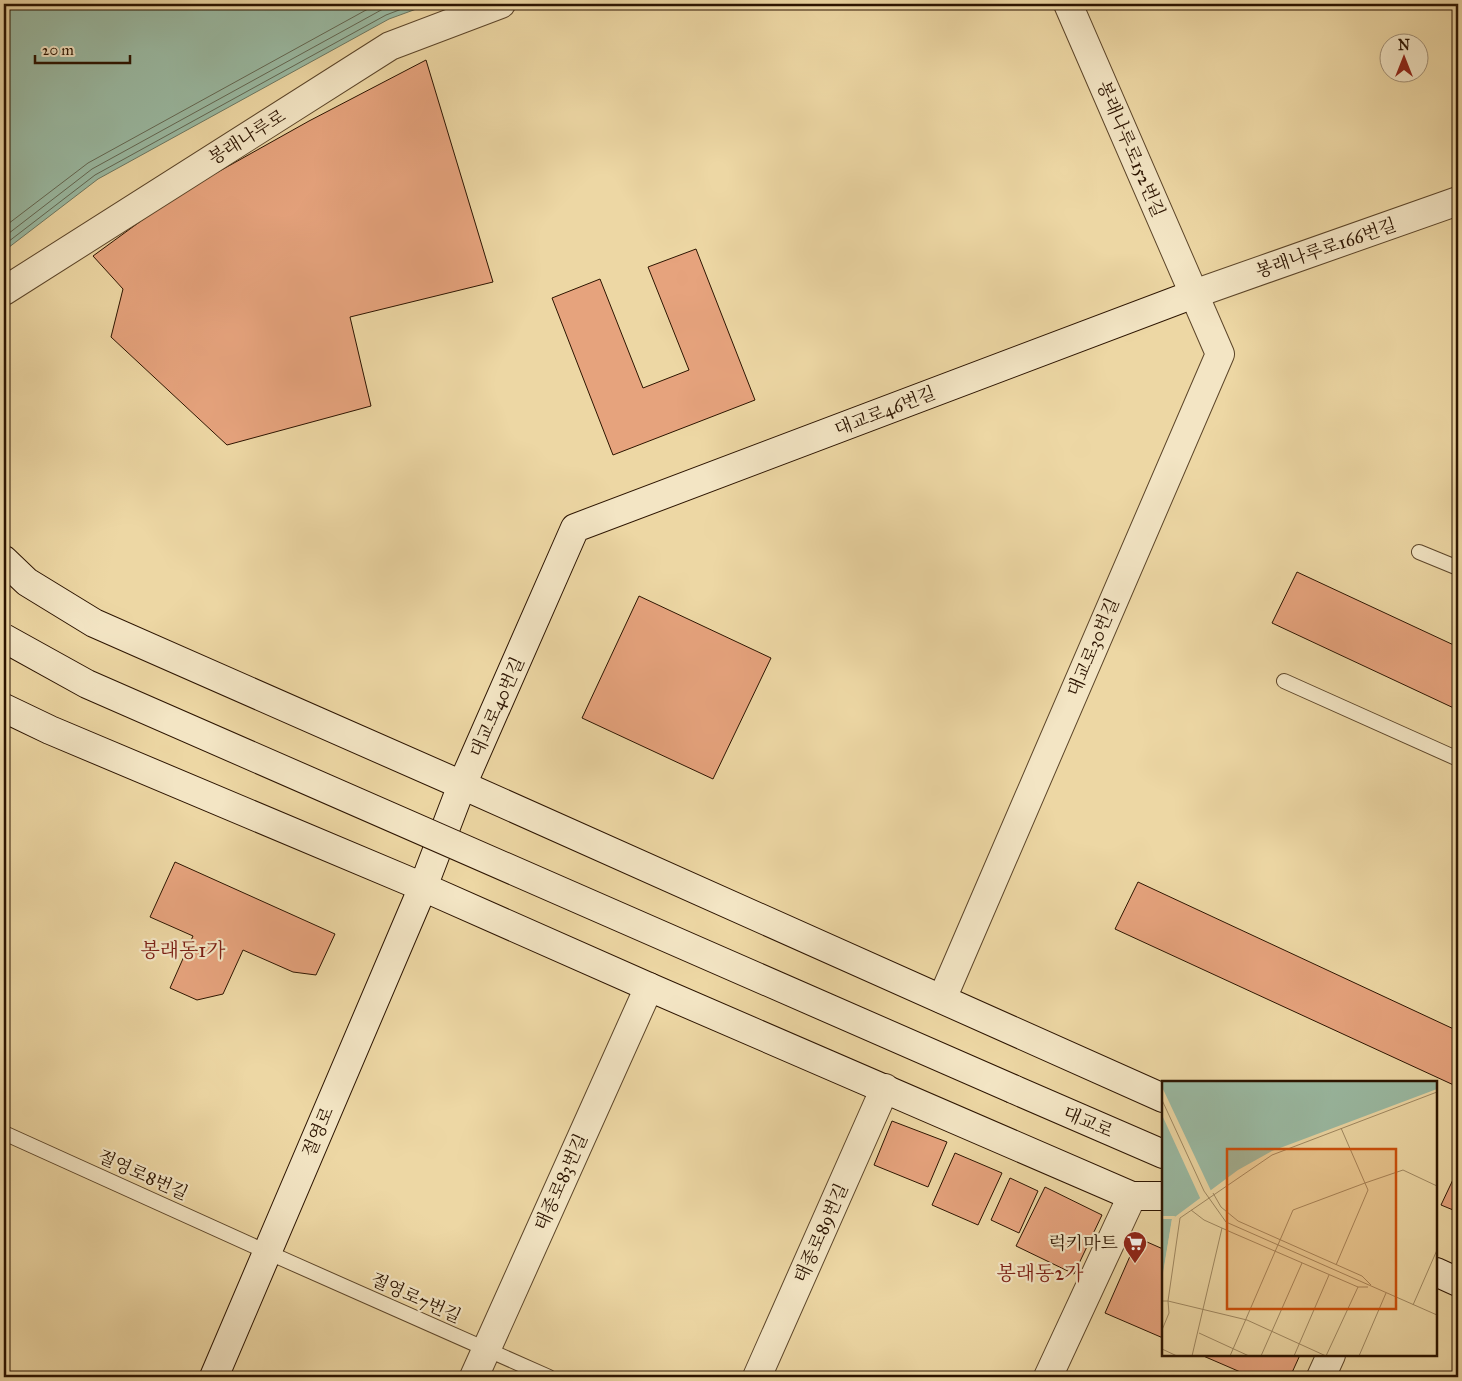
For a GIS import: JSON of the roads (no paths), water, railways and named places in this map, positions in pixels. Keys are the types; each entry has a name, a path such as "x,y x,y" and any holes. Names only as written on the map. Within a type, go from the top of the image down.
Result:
{"main road":[{"name":"봉래나루로","path":"4,291 390,46 501,4"},
{"name":"봉래나루로152번길","path":"1068,4 1194,294"},
{"name":"봉래나루로166번길","path":"1194,294 1458,201"},
{"name":"대교로46번길","path":"575,528 1194,294"},
{"name":"대교로30번길","path":"942,999 1220,354 1194,294"},
{"name":"대교로40번길","path":"422,887 462,785 575,528"},
{"path":"4,560 28,582 94,623 1162,1098"},
{"name":"대교로","path":"4,638 87,684 1162,1154"},
{"path":"4,708 50,730 422,887 1132,1196 1162,1196"},
{"name":"절영로","path":"214,1377 422,887"},
{"name":"태종로83번길","path":"474,1377 649,987"},
{"name":"태종로89번길","path":"757,1377 885,1088"},
{"path":"1048,1377 1132,1196"},
{"path":"1437,1272 1458,1282"},
{"path":"1322,1377 1331,1356"}],"lane":[{"path":"1419,552 1458,568"},
{"path":"1284,680 1458,759"},
{"name":"절영로8번길","path":"4,1133 267,1252"},
{"name":"절영로7번길","path":"267,1252 549,1377"}],"water":[{"path":"4,4 430,4 389,19 98,179 4,251"}],"place":[{"name":"럭키마트","path":"1135,1264"}],"district":[{"name":"봉래동1가","path":"183,950"},
{"name":"봉래동2가","path":"1040,1273"}]}
